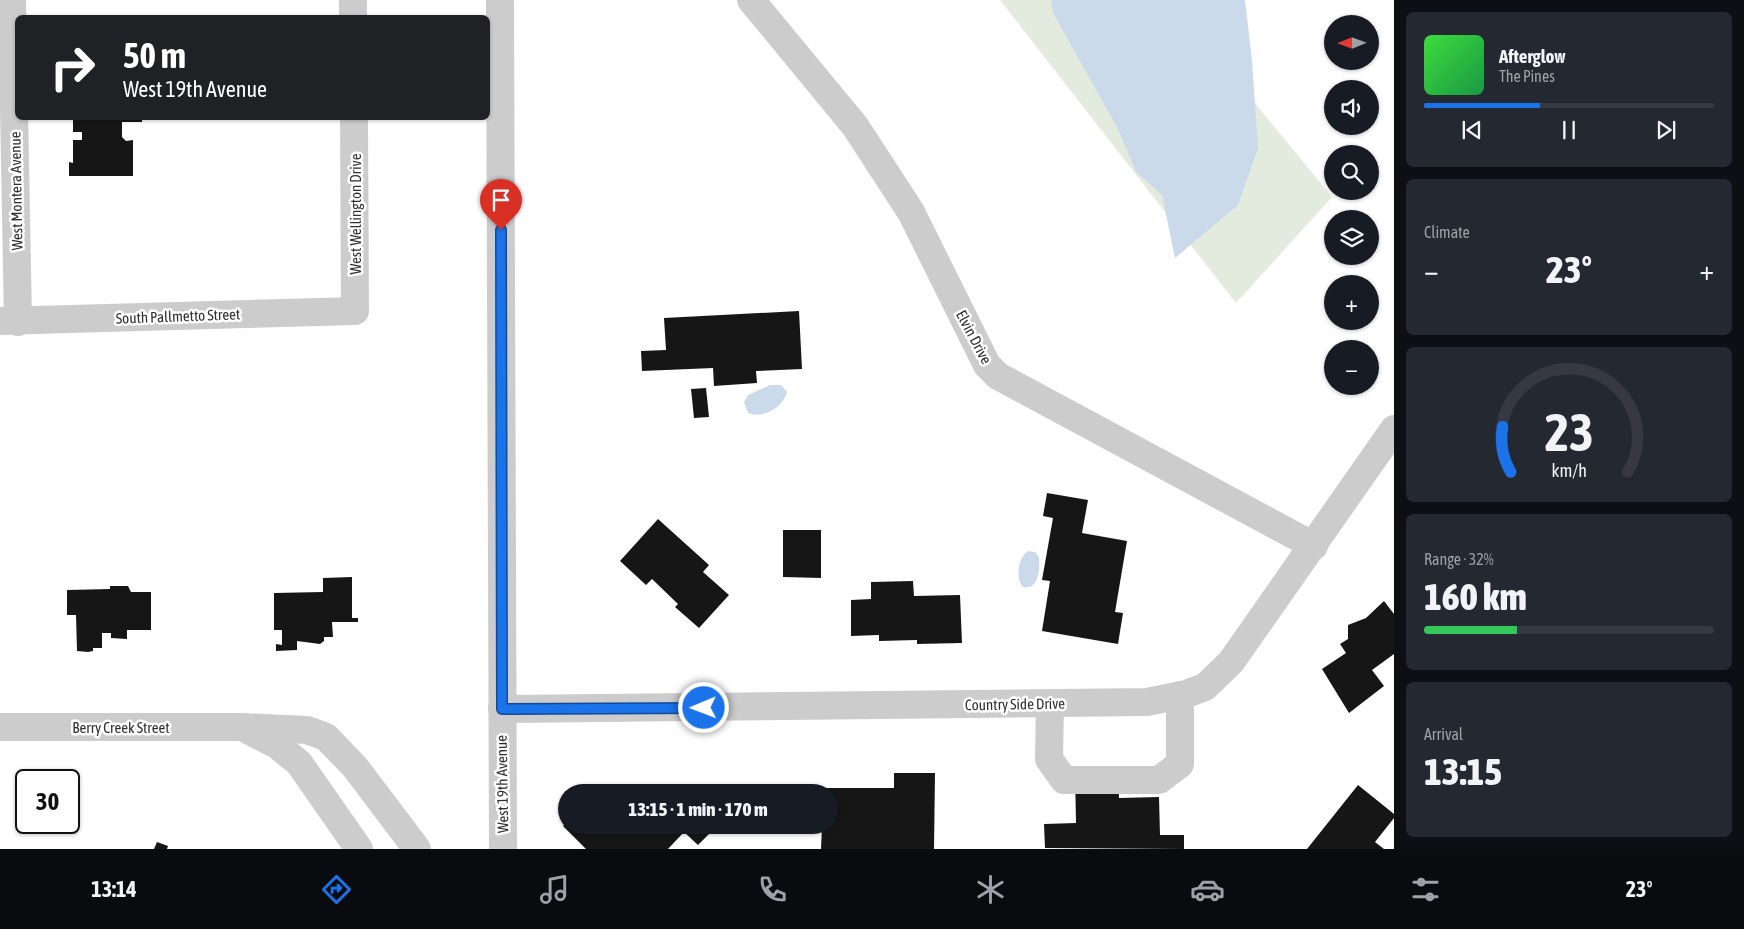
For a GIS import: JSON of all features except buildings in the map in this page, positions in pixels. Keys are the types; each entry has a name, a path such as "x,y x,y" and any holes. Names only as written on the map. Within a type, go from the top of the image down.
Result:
{"street":[{"name":"West Montera Avenue","path":"9,321 12,0"},
{"path":"353,0 353,15"},
{"name":"West 19th Avenue","path":"500,0 503,849"},
{"name":"Elvin Drive","path":"751,0 860,134 911,212 987,365 998,376 1314,546"},
{"name":"West Wellington Drive","path":"354,120 355,311"},
{"name":"South Pallmetto Street","path":"9,321 355,311"},
{"name":"Country Side Drive","path":"502,709 1146,702 1180,695 1205,687 1232,662 1394,429"},
{"path":"1050,703 1049,759 1064,780 1159,780 1180,764 1180,695"},
{"name":"Berry Creek Street","path":"0,727 242,727 307,730 326,737 361,774 417,849"},
{"name":"Berry Creek Street","path":"242,727 277,744 298,763 359,849"}],"shaded area":[{"path":"1000,0 1170,0 1324,187 1324,200 1329,200 1236,303"}],"water":[{"path":"1051,0 1245,0 1252,61 1258,148 1238,205 1175,258 1162,195 1136,172 1118,129 1053,13"},
{"path":"770,385 781,385 787,392 785,398 771,411 759,414 748,413 744,402 748,395"},
{"path":"1028,551 1035,552 1039,557 1039,573 1032,585 1023,587 1018,574 1022,558"}],"route":[{"path":"501,230 502,709 704,708"}]}
